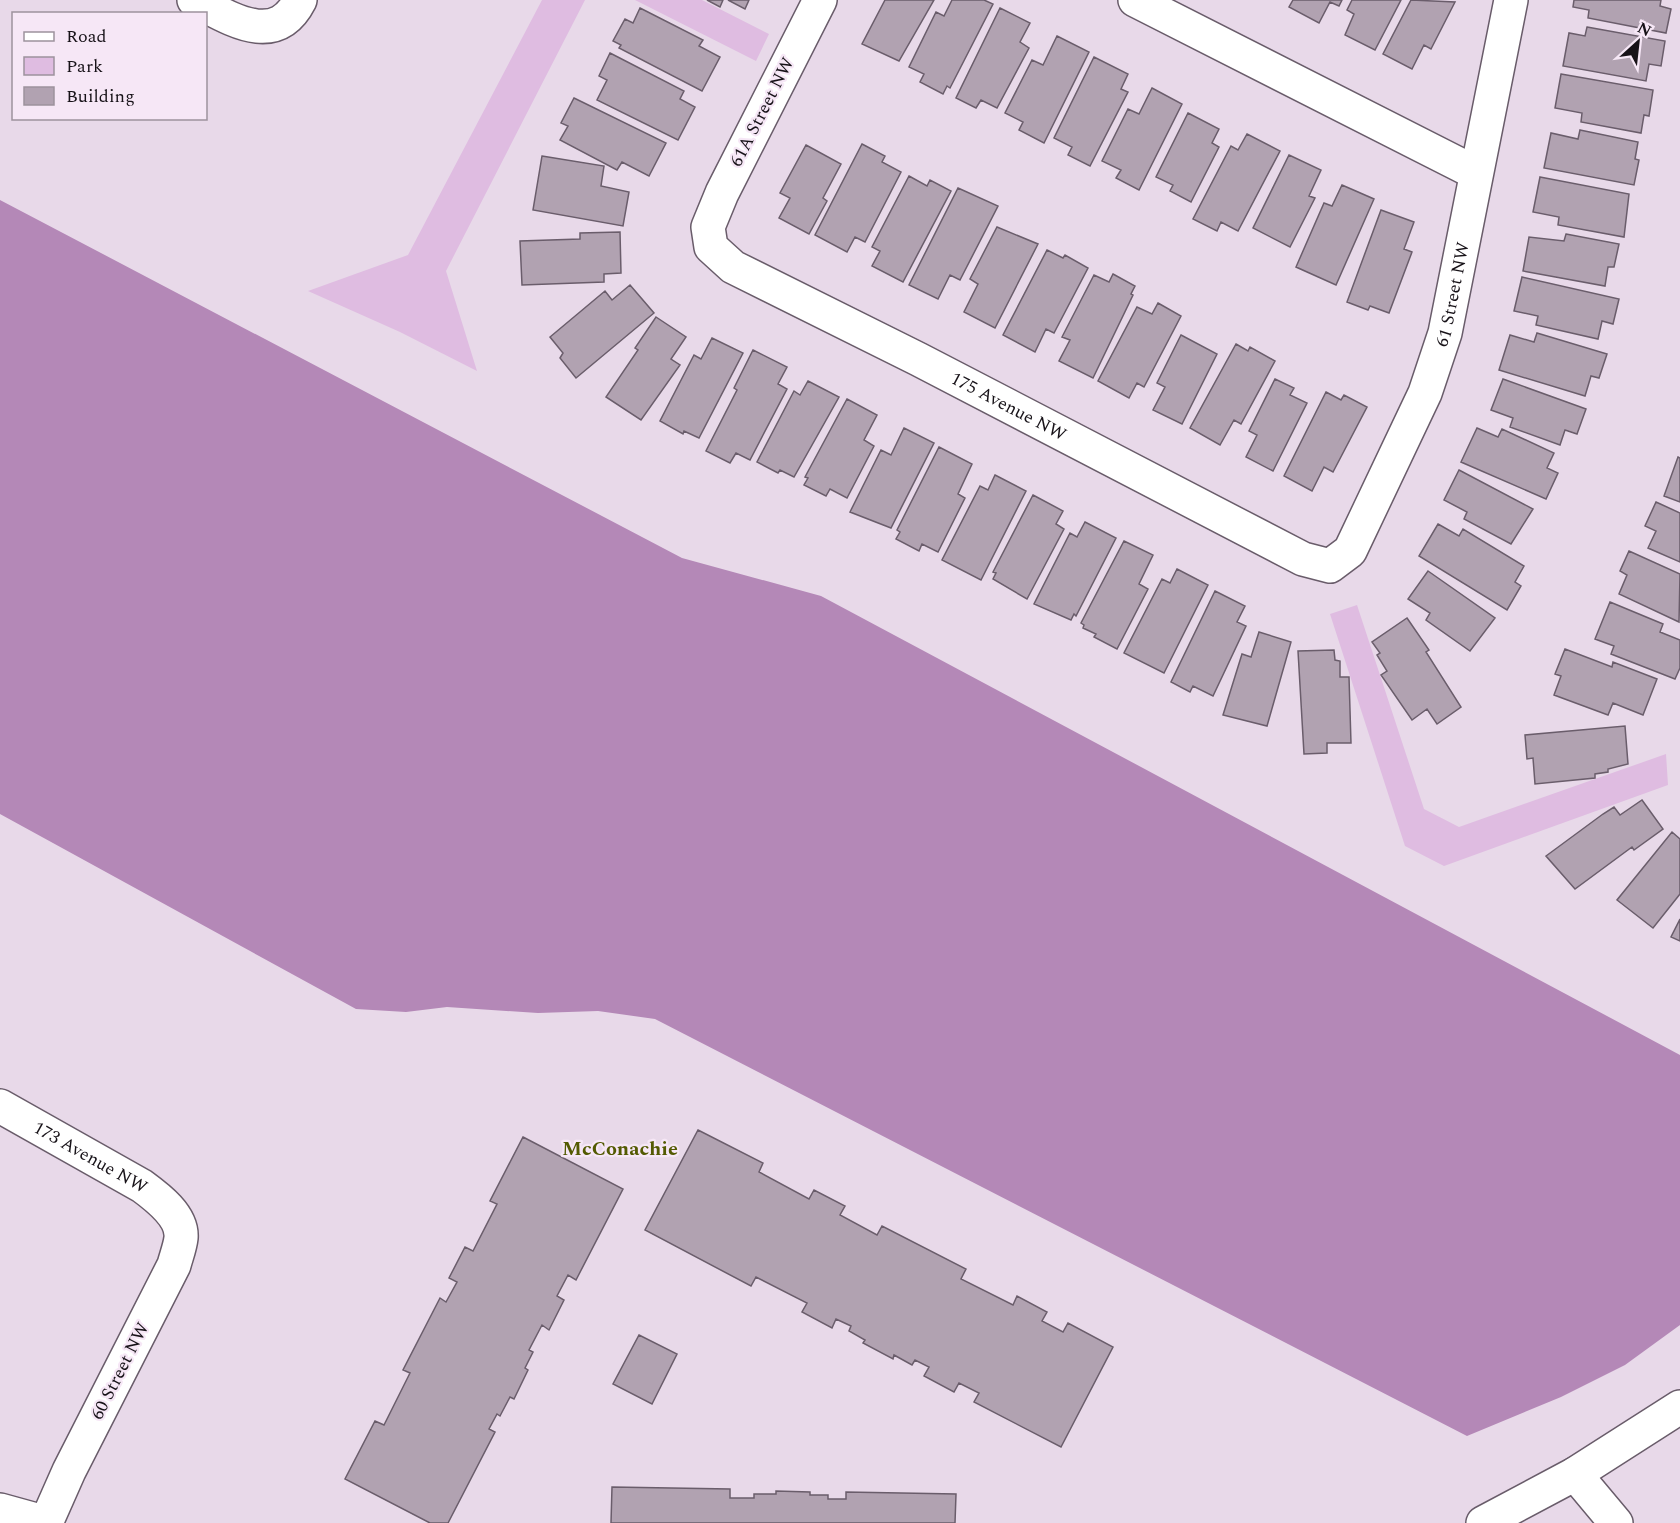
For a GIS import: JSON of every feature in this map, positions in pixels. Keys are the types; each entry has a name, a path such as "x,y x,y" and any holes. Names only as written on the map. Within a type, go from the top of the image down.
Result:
{"street":[{"path":"194,0 234,20 258,27 289,12"},
{"name":"61A Street NW","path":"708,227 722,193 820,0"},
{"path":"1135,0 1476,174"},
{"name":"61 Street NW","path":"1330,566 1350,552 1425,393 1445,333 1511,0"},
{"name":"175 Avenue NW","path":"708,227 711,247 733,267 918,359 1303,559 1330,566"},
{"name":"173 Avenue NW","path":"0,1106 142,1186 157,1197 175,1216"},
{"name":"60 Street NW","path":"47,1523 69,1471 174,1266 182,1236 175,1216"},
{"path":"1483,1523 1575,1474 1680,1407"},
{"path":"1575,1474 1616,1523"},
{"path":"0,1510 47,1523"}],"green space":[{"path":"542,0 585,0 446,271 477,371 400,332 308,291 408,255"},
{"path":"635,0 702,0 769,34 756,61"},
{"path":"1357,605 1424,809 1459,827 1666,754 1668,785 1444,866 1405,846 1330,614"}],"shaded area":[{"path":"0,200 682,558 821,596 1680,1055 1680,1325 1625,1365 1561,1397 1467,1436 655,1019 598,1011 538,1013 447,1007 406,1012 356,1009 0,814"}],"building":[{"path":"707,0 723,0 720,7"},
{"path":"728,0 749,0 745,9"},
{"path":"885,0 934,0 899,61 862,44"},
{"path":"952,0 984,0 993,4 950,88 947,86 943,94 920,82 924,74 909,67 936,12 944,16"},
{"path":"1293,0 1342,0 1339,6 1330,2 1319,23 1289,7"},
{"path":"1352,0 1401,0 1375,50 1345,35 1354,14 1347,10"},
{"path":"1411,0 1455,2 1431,49 1424,45 1412,69 1383,54"},
{"path":"1574,0 1661,0 1660,6 1671,9 1666,33 1588,18 1589,10 1573,7"},
{"path":"640,8 703,40 699,46 720,57 702,91 619,48 621,45 613,41 625,19 633,23"},
{"path":"1000,8 1030,23 1020,42 1029,48 997,108 981,100 976,108 956,98"},
{"path":"1587,27 1665,41 1661,66 1649,64 1646,81 1563,66 1569,33 1585,36"},
{"path":"1057,36 1089,52 1044,143 1019,130 1023,122 1005,113 1032,60 1043,65"},
{"path":"610,53 684,91 680,99 695,107 678,140 597,100 607,80 599,76"},
{"path":"1094,57 1128,74 1121,89 1128,92 1090,166 1068,155 1072,147 1054,138"},
{"path":"1561,74 1653,90 1649,116 1644,115 1641,133 1581,122 1582,113 1555,108"},
{"path":"1152,88 1182,104 1139,190 1116,178 1121,170 1102,161 1128,109 1139,114"},
{"path":"574,98 666,143 649,176 622,162 617,170 560,140 568,126 561,123"},
{"path":"1188,113 1219,129 1212,143 1219,147 1191,202 1170,191 1173,185 1156,177"},
{"path":"1580,130 1638,142 1635,159 1639,160 1634,185 1544,168 1551,133 1578,139"},
{"path":"1247,134 1280,151 1238,231 1221,222 1217,231 1193,219 1231,146 1238,150"},
{"path":"862,144 885,156 882,162 901,172 865,242 855,237 847,252 815,235"},
{"path":"806,145 841,164 823,198 827,201 809,234 779,218 790,198 780,193"},
{"path":"1289,155 1321,170 1309,196 1315,198 1290,247 1253,228"},
{"path":"542,156 604,166 601,186 629,192 623,226 533,210"},
{"path":"909,176 927,186 930,180 951,191 903,282 872,266 880,251 872,247"},
{"path":"1540,177 1629,194 1624,237 1558,225 1559,217 1533,212"},
{"path":"1342,185 1374,199 1336,285 1296,267 1324,203 1332,206"},
{"path":"958,188 998,206 960,280 950,275 938,299 909,285"},
{"path":"1381,210 1414,222 1404,249 1412,252 1389,313 1370,306 1368,310 1347,302"},
{"path":"997,227 1038,244 995,328 964,312 978,284 970,279"},
{"path":"620,232 621,273 604,274 604,282 522,285 520,241 580,239 580,233"},
{"path":"1566,234 1619,244 1614,267 1608,267 1605,286 1523,271 1529,237 1564,241"},
{"path":"1047,250 1063,258 1065,255 1088,268 1054,333 1046,329 1035,352 1003,335"},
{"path":"1113,274 1135,286 1131,294 1133,295 1093,378 1059,361 1070,340 1062,337 1094,275 1109,282"},
{"path":"1522,277 1619,299 1613,324 1602,321 1598,339 1536,325 1538,316 1514,311"},
{"path":"630,285 654,313 576,378 560,358 563,353 550,337 605,291 612,300"},
{"path":"1158,303 1181,316 1144,387 1137,383 1129,398 1098,381 1137,307 1152,314"},
{"path":"656,317 686,337 671,359 680,365 641,420 606,397 638,350 635,348"},
{"path":"1537,333 1607,354 1599,378 1591,376 1585,396 1499,370 1510,335 1534,342"},
{"path":"1181,335 1217,354 1182,424 1153,410 1165,387 1157,383"},
{"path":"712,338 743,353 699,438 684,431 683,434 660,421 694,355 701,359"},
{"path":"1236,344 1248,351 1250,347 1275,361 1241,424 1234,420 1220,445 1190,428"},
{"path":"753,350 787,367 778,384 787,389 750,460 736,453 730,463 706,451 737,390 734,388"},
{"path":"1275,379 1294,388 1290,395 1307,403 1273,471 1246,457 1257,435 1249,431"},
{"path":"1503,379 1586,409 1577,434 1565,430 1560,445 1510,427 1513,418 1491,410"},
{"path":"808,381 839,397 794,477 780,470 778,473 757,462 794,391 800,395"},
{"path":"1326,392 1341,400 1344,395 1367,407 1333,472 1324,467 1312,491 1284,476"},
{"path":"847,399 877,415 864,440 874,446 847,498 830,489 826,496 804,485 808,478 805,477"},
{"path":"904,428 934,443 891,528 850,512 881,450 891,455"},
{"path":"1477,428 1498,437 1502,429 1554,453 1547,468 1558,473 1546,499 1461,462"},
{"path":"939,447 972,464 958,494 965,498 938,552 922,544 919,551 896,539 900,532 897,530"},
{"path":"1678,457 1680,458 1680,502 1664,496"},
{"path":"1459,470 1533,509 1511,544 1464,519 1467,512 1444,500"},
{"path":"995,475 1026,491 981,580 942,560 980,486 988,490"},
{"path":"1033,495 1063,511 1056,524 1064,529 1027,599 993,579 996,573 993,572"},
{"path":"1656,502 1680,513 1680,562 1648,548 1656,531 1645,526"},
{"path":"1085,522 1116,538 1076,616 1074,614 1071,620 1034,604 1070,533 1077,537"},
{"path":"1438,524 1459,536 1463,529 1524,566 1515,582 1521,586 1507,610 1419,556"},
{"path":"1124,541 1153,555 1139,584 1148,589 1117,649 1094,637 1096,634 1083,628 1084,625 1081,623"},
{"path":"1629,551 1680,574 1679,622 1619,594 1627,575 1620,571"},
{"path":"1177,569 1208,585 1164,673 1124,653 1162,579 1170,583"},
{"path":"1428,571 1495,618 1470,651 1426,620 1430,613 1408,599"},
{"path":"1215,591 1245,606 1237,622 1246,626 1213,696 1193,686 1190,692 1171,682"},
{"path":"1610,602 1663,624 1660,632 1680,640 1680,668 1675,679 1611,654 1614,646 1595,639"},
{"path":"1407,618 1429,650 1426,652 1461,707 1437,724 1427,709 1412,720 1381,675 1387,671 1377,655 1380,653 1372,642"},
{"path":"1259,632 1291,642 1267,726 1223,715 1242,654 1251,657"},
{"path":"1565,649 1612,667 1613,662 1657,679 1643,715 1613,703 1608,715 1554,695 1561,676 1555,674"},
{"path":"1334,650 1335,660 1340,661 1340,677 1349,677 1351,743 1327,743 1327,753 1304,754 1298,651"},
{"path":"1625,726 1628,764 1608,769 1608,772 1595,774 1595,778 1535,784 1533,758 1527,759 1525,735"},
{"path":"1642,800 1663,829 1634,850 1632,847 1575,889 1546,856 1614,807 1620,815"},
{"path":"1672,832 1680,839 1680,894 1653,928 1617,900"},
{"path":"1680,919 1680,941 1671,937"},
{"path":"698,1130 763,1163 759,1172 809,1199 814,1190 845,1206 840,1215 877,1235 882,1226 966,1269 961,1279 1013,1305 1017,1296 1047,1312 1042,1321 1063,1332 1068,1323 1113,1347 1061,1447 974,1402 979,1393 959,1383 954,1392 924,1376 929,1367 915,1360 912,1365 894,1355 893,1359 863,1343 865,1340 849,1331 851,1326 836,1319 832,1328 802,1312 807,1303 756,1277 751,1286 645,1230"},
{"path":"523,1137 623,1189 576,1280 568,1275 557,1296 564,1300 549,1330 542,1325 529,1350 533,1352 525,1368 528,1370 514,1399 510,1397 500,1416 497,1414 489,1429 495,1432 448,1523 430,1523 345,1479 375,1421 384,1425 410,1373 403,1370 440,1298 446,1302 457,1282 449,1278 465,1247 473,1251 497,1204 490,1201"},
{"path":"639,1335 677,1354 652,1404 613,1384"},
{"path":"612,1487 730,1489 730,1498 754,1498 754,1494 776,1494 776,1491 810,1492 810,1495 828,1495 828,1499 846,1499 846,1492 956,1494 955,1523 611,1523"}],"district":[{"name":"McConachie","path":"620,1149"}]}
